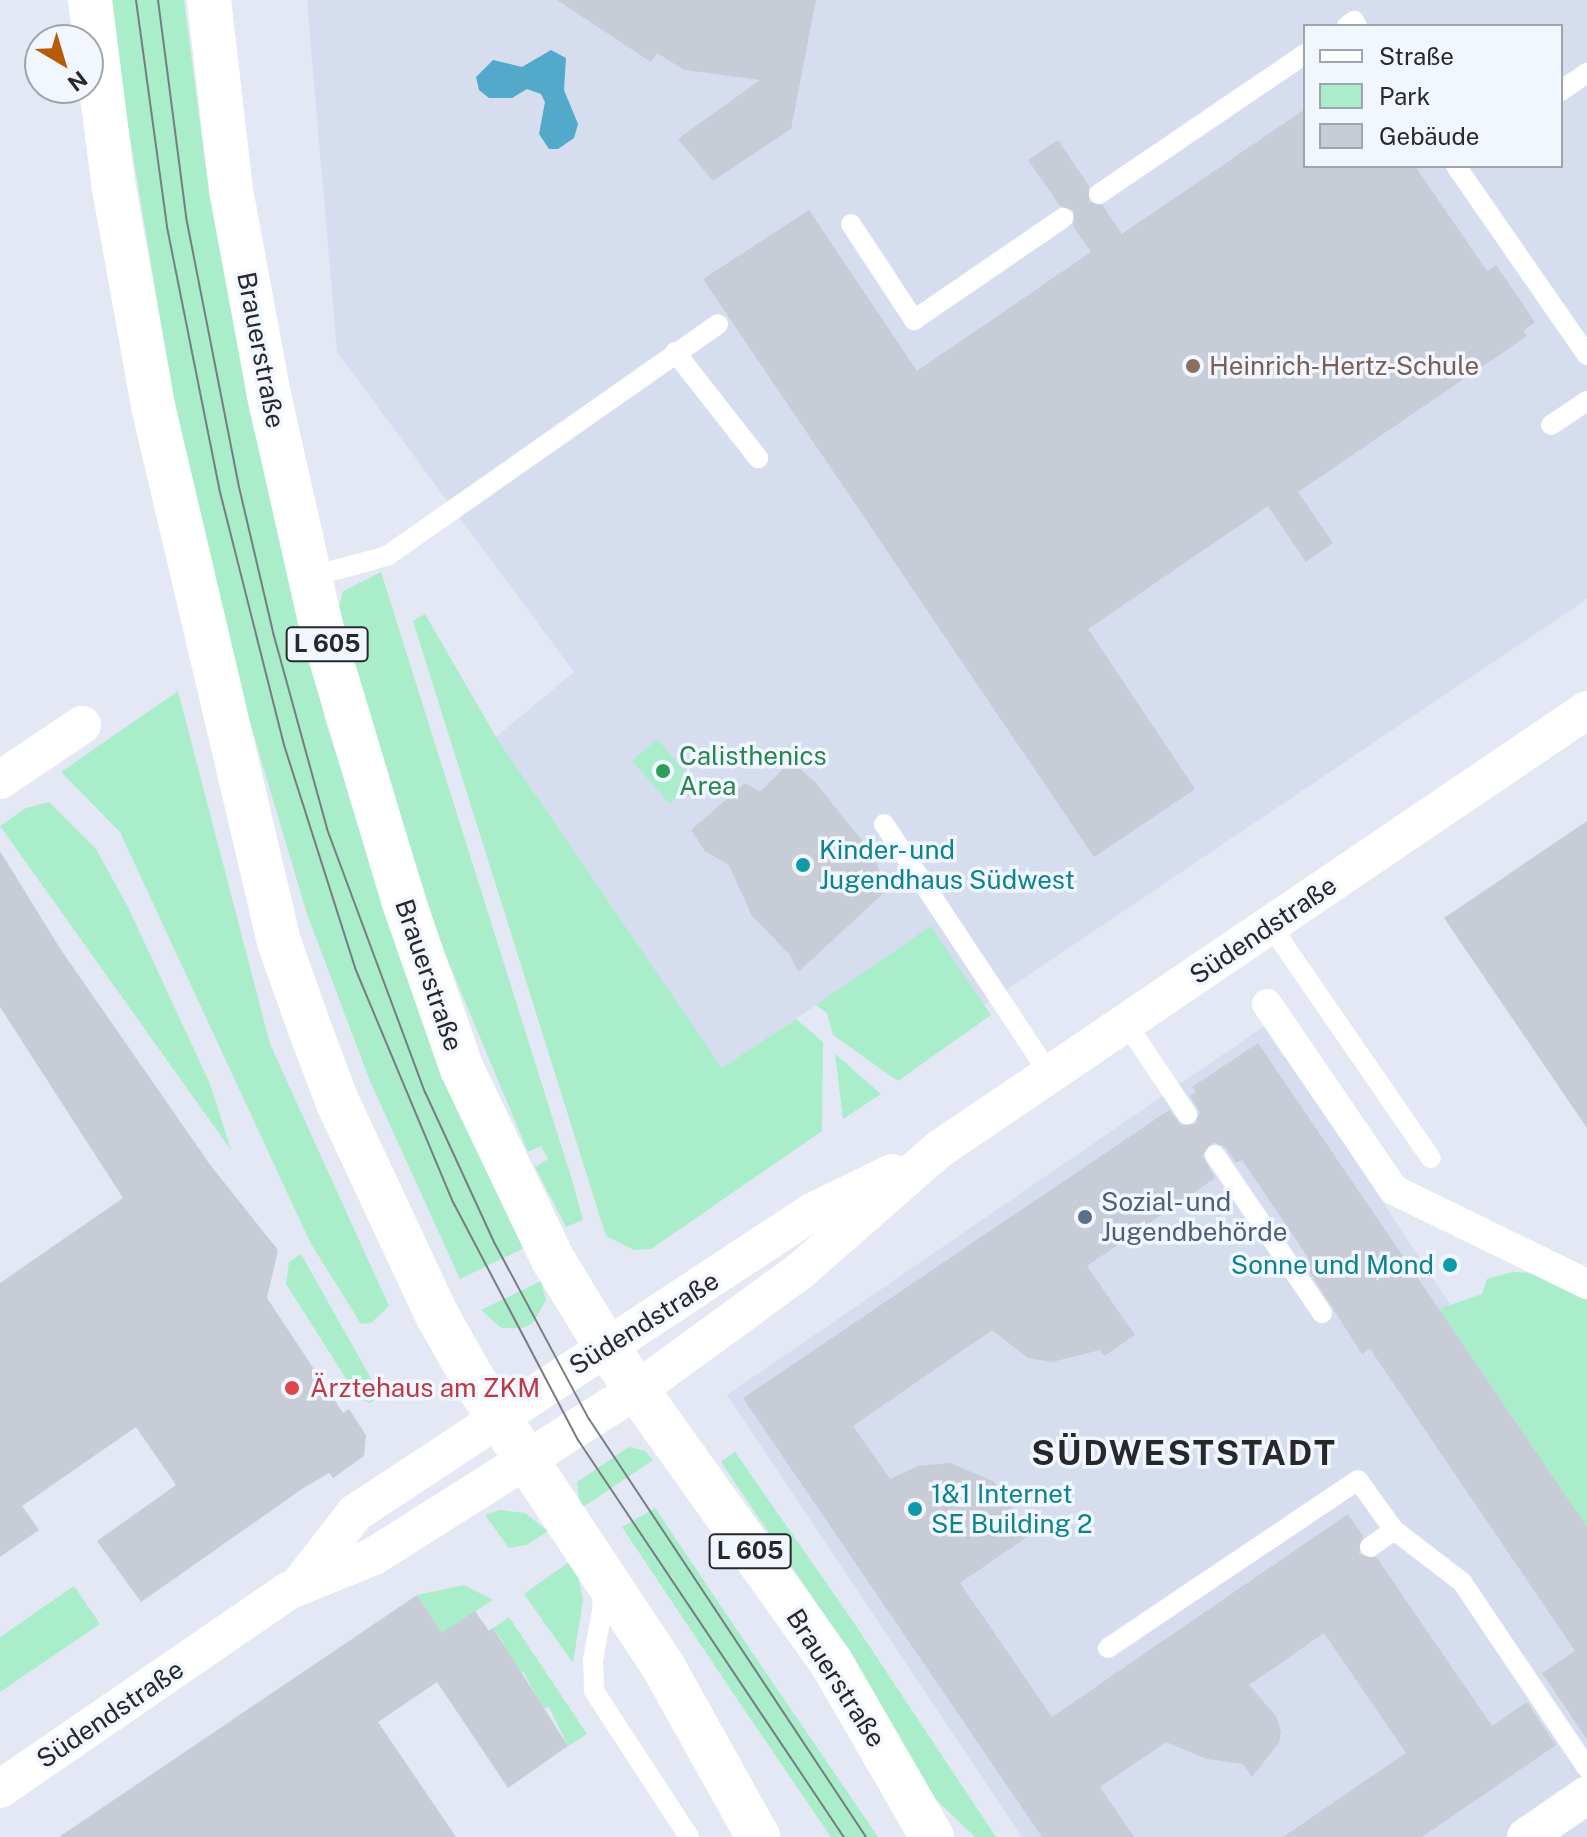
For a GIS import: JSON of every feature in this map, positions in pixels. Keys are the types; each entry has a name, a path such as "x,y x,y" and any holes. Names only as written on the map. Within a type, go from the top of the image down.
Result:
{"main road":[{"path":"90,0 113,183 153,406 279,942 338,1103 437,1315 497,1417 663,1666 758,1837"},
{"name":"Brauerstraße","path":"209,0 231,190 310,577 366,781 462,1069 552,1258 607,1348 831,1662 932,1837"}],"street":[{"name":"Südendstraße","path":"0,1789 298,1585 374,1556 637,1390 800,1271 938,1150 1587,710"},
{"path":"0,780 82,725"},
{"path":"1267,1004 1394,1190 1587,1284"},
{"name":"Südendstraße","path":"298,1585 355,1513 812,1212 938,1150"},
{"path":"1526,1837 1587,1795"}],"lane":[{"path":"1099,194 1303,55"},
{"path":"1563,90 1587,73"},
{"path":"1457,168 1587,355"},
{"path":"851,224 914,320 1063,218"},
{"path":"310,577 387,556 718,324"},
{"path":"675,352 758,458"},
{"path":"1551,425 1587,401"},
{"path":"884,824 1050,1075"},
{"path":"1270,925 1431,1158"},
{"path":"1126,1023 1187,1114"},
{"path":"1215,1155 1322,1313"},
{"path":"1108,1648 1358,1480 1394,1530 1462,1582 1587,1768"},
{"path":"1370,1547 1394,1530"},
{"path":"589,1557 603,1605 593,1660 594,1691 689,1837"}],"shaded area":[{"path":"307,0 1587,0 1587,599 984,1005 931,927 722,1069 496,737 574,672 337,352"},
{"path":"1266,1025 1587,1512 1587,1837 1022,1837 727,1395"}],"green space":[{"path":"107,0 184,0 205,162 250,414 326,723 407,971 526,1247 460,1279 370,1081 307,914 249,719 175,407"},
{"path":"381,572 572,1180 583,1220 566,1227 535,1167 548,1159 541,1146 528,1152 441,944 362,693 339,607 343,591"},
{"path":"425,614 496,737 722,1068 796,1019 823,1042 822,1131 651,1249 634,1250 606,1236 413,621"},
{"path":"178,691 270,1044 389,1306 371,1323 361,1324 310,1242 120,832 61,772"},
{"name":"Calisthenics Area","path":"657,739 694,782 669,804 632,761"},
{"path":"49,802 96,849 128,907 210,1084 231,1150 0,826 26,808"},
{"path":"931,926 991,1015 898,1081 833,1035 827,1013 816,1005"},
{"path":"835,1054 881,1094 843,1119"},
{"path":"301,1254 377,1389 378,1398 370,1403 359,1399 286,1284 289,1262"},
{"path":"1512,1272 1537,1273 1587,1298 1587,1527 1439,1309 1482,1294 1487,1279"},
{"path":"541,1281 546,1300 533,1323 523,1328 501,1328 481,1310"},
{"path":"629,1447 645,1451 653,1460 580,1509 577,1482"},
{"path":"735,1452 850,1617 996,1837 975,1837 921,1785 845,1645 721,1462"},
{"path":"655,1508 878,1837 831,1837 739,1702 622,1527"},
{"path":"500,1510 525,1513 548,1531 527,1545 509,1548 485,1515"},
{"path":"569,1562 578,1575 583,1600 573,1663 524,1594"},
{"path":"464,1585 493,1600 442,1633 417,1595"},
{"path":"74,1586 100,1624 0,1692 0,1637"},
{"path":"509,1617 587,1734 568,1746 549,1707 543,1709 523,1671 519,1674 500,1646 504,1643 493,1628"}],"water":[{"path":"551,50 566,58 564,90 578,124 574,138 558,149 549,149 539,134 545,102 541,94 527,89 512,98 489,98 479,90 476,77 493,60 522,67"}],"building":[{"path":"557,0 816,0 791,129 713,181 678,139 760,80 684,70 657,53 651,62"},
{"path":"1303,110 1303,168 1416,168 1487,271 1496,265 1535,322 1523,331 1527,336 1298,492 1333,543 1306,562 1268,506 1088,629 1195,789 1094,857 703,279 809,210 917,371 1091,252 1073,226 1074,211 1060,206 1028,160 1058,140 1089,186 1089,202 1103,206 1122,234"},
{"name":"Kinder- und Jugendhaus Südwest","path":"791,761 815,782 875,857 886,891 798,972 790,955 752,916 729,865 705,851 691,830 745,783 760,792"},
{"path":"1587,821 1587,1128 1444,918"},
{"path":"0,851 61,950 211,1166 278,1250 267,1298 343,1413 349,1409 366,1435 364,1456 333,1478 329,1473 302,1489 141,1602 97,1541 176,1485 136,1427 22,1506 39,1530 0,1557 0,1283 123,1198 0,1007"},
{"path":"1258,1043 1587,1527 1587,1739 1542,1673 1575,1651 1370,1349 1362,1354 1303,1262 1309,1259 1242,1160 1236,1163 1225,1147 1213,1142 1202,1155 1215,1178 1087,1266 1135,1335 1104,1356 1100,1350 1052,1362 1028,1358 992,1330 853,1426 890,1479 918,1466 950,1463 993,1481 1030,1535 960,1583 1052,1717 1348,1514 1363,1536 1359,1554 1377,1558 1492,1726 1527,1702 1556,1745 1422,1837 1283,1837 1406,1753 1324,1633 1249,1685 1276,1716 1281,1731 1279,1743 1252,1777 1243,1764 1207,1759 1166,1742 1100,1787 1134,1837 1042,1837 743,1398 1169,1110 1181,1125 1195,1124 1200,1112 1190,1096 1196,1092 1192,1087"},
{"path":"417,1595 442,1633 475,1611 489,1631 493,1628 568,1746 508,1788 437,1682 378,1722 456,1837 59,1837"}],"tram line":[{"path":"136,0 167,227 220,492 284,745 355,968 453,1202 578,1440 844,1837"},
{"path":"158,0 187,222 239,487 274,636 327,829 425,1092 495,1244 589,1419 866,1837"}],"place":[{"name":"Heinrich-Hertz-Schule","path":"1193,366"},
{"name":"Calisthenics Area","path":"663,771"},
{"name":"Kinder- und Jugendhaus Südwest","path":"803,865"},
{"name":"Sozial- und Jugendbehörde","path":"1085,1217"},
{"name":"Sonne und Mond","path":"1450,1265"},
{"name":"Ärztehaus am ZKM","path":"292,1388"},
{"name":"1&1 Internet SE Building 2","path":"915,1509"}],"district":[{"name":"SÜDWESTSTADT","path":"1184,1454"}]}
